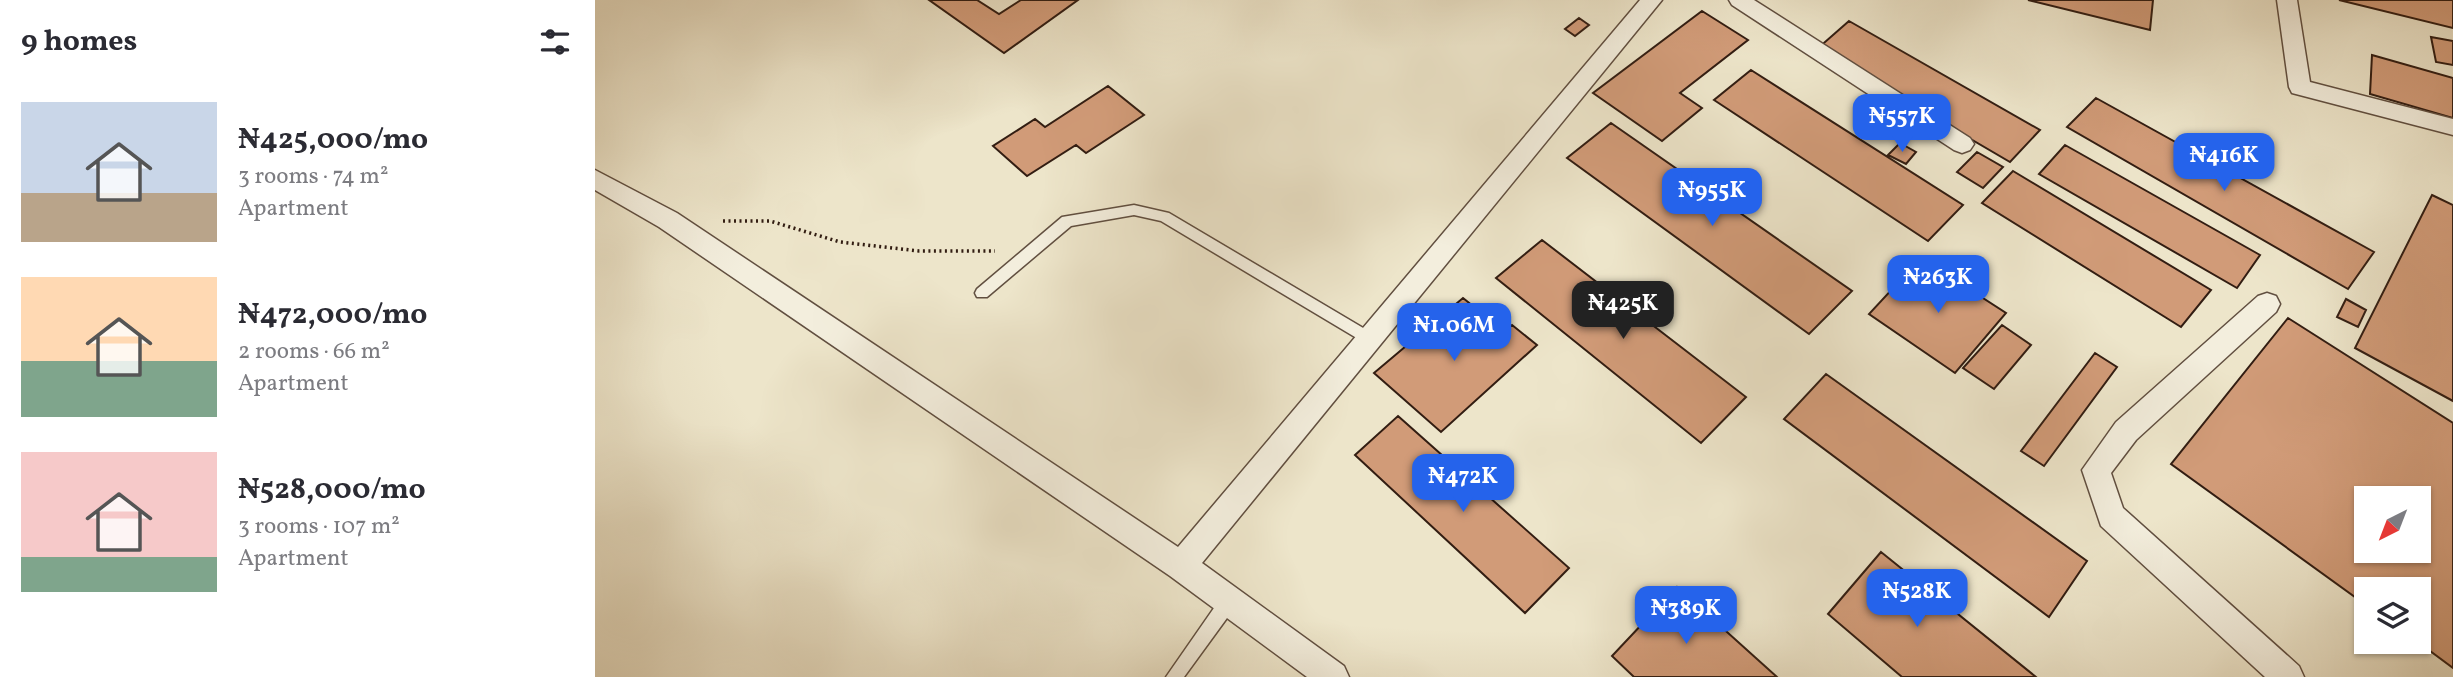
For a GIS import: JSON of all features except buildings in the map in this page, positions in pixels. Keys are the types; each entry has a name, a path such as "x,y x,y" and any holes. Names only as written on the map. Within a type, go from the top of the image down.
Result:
{"street":[{"path":"1181,566 1652,0"},
{"path":"1739,0 1962,145"},
{"path":"2287,0 2300,87 2453,127"},
{"path":"595,179 668,220 1181,566 1333,677"},
{"path":"2267,304 2126,431 2096,470 2111,516 2288,677"}],"lane":[{"path":"982,293 1067,221 1134,210 1164,217 1370,339"},
{"path":"1174,677 1229,601"}],"path":[{"path":"719,220 770,221 840,242 919,251 1034,251"}]}
